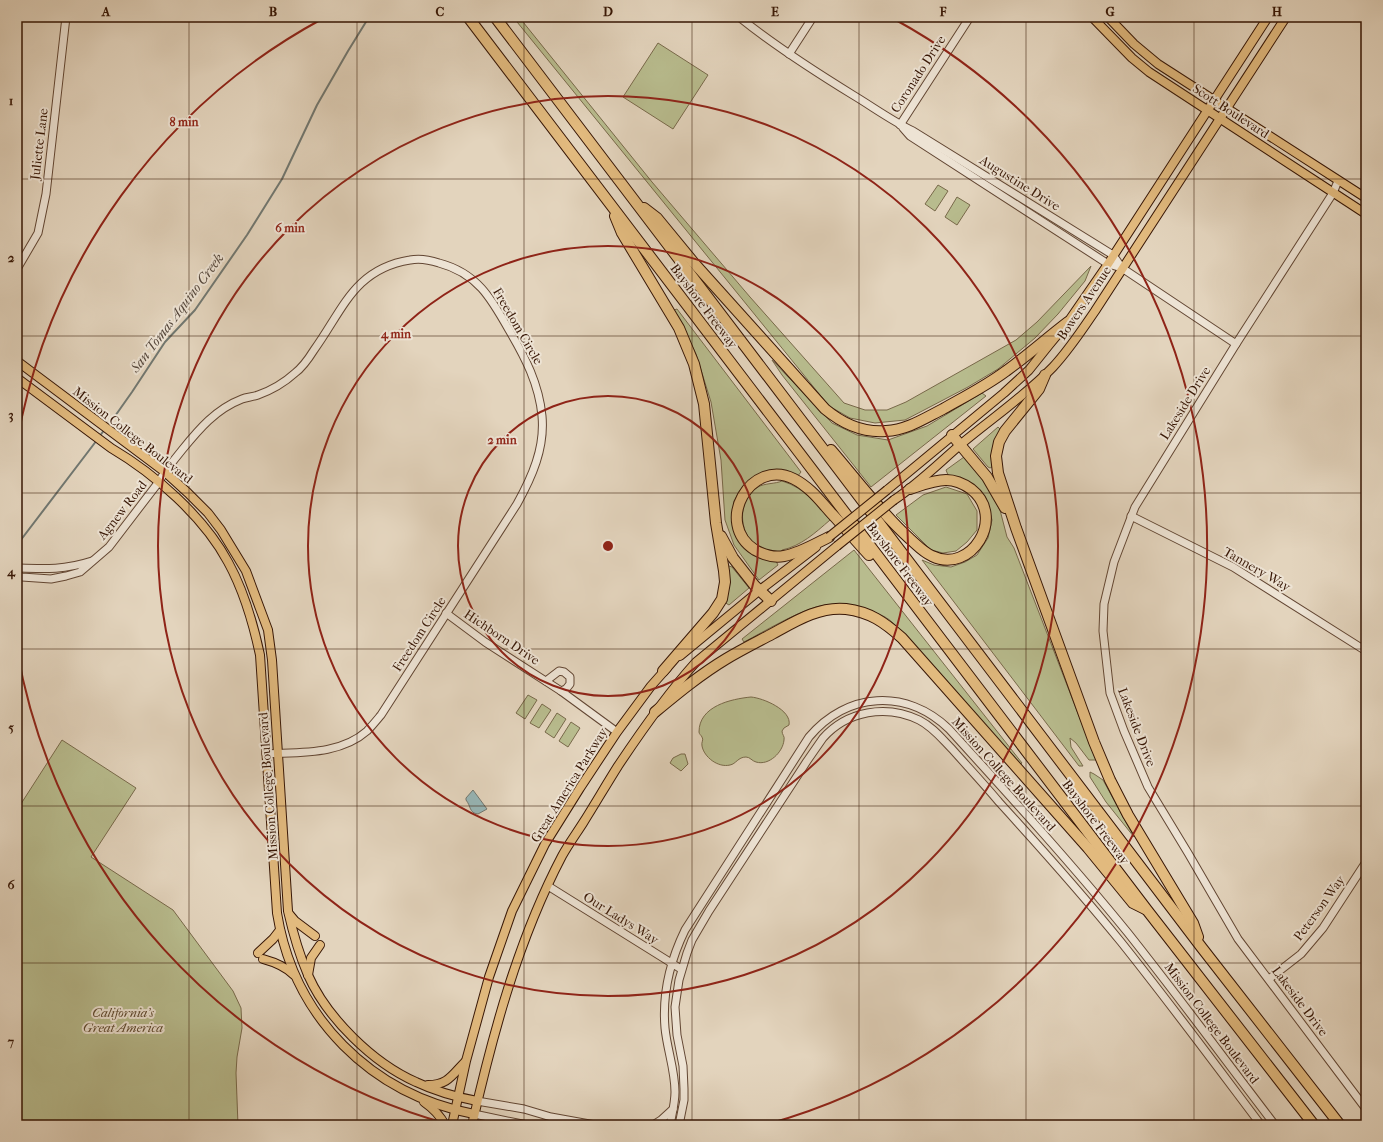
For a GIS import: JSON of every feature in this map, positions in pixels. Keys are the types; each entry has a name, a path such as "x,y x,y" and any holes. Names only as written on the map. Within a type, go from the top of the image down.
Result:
{"highway":[{"name":"Bayshore Freeway","path":"468,17 1147,910 1314,1125"},
{"name":"Bayshore Freeway","path":"495,17 1202,948 1340,1125"},
{"path":"633,199 657,218 694,263 825,409 834,417 855,428 887,431 909,426 924,419 1005,372 1068,322"},
{"path":"611,205 622,234 679,328 694,364 704,404 716,523 724,571 725,582 722,599 713,613 663,671"},
{"path":"761,368 889,519 922,550 932,556 949,559 963,556 978,542 987,523 986,511 981,500 970,488 964,484 947,480 925,484 910,489"},
{"path":"1045,375 1039,389 1005,431 996,456 998,474 1016,528 1094,742 1110,780 1128,815 1193,923 1202,948"},
{"path":"952,435 987,477 1016,528"},
{"path":"829,537 796,553 784,556 774,557 759,552 748,544 740,531 736,516 739,502 748,489 762,478 775,475 795,480 803,485 819,500 915,606"},
{"path":"716,523 733,558 755,586 771,601"},
{"path":"655,712 692,682 726,659 804,617 826,610 844,609 870,615 887,624 902,638 1088,848 1132,903 1147,910"}],"main road":[{"name":"Scott Boulevard","path":"1092,17 1142,67 1366,214"},
{"name":"Scott Boulevard","path":"1108,17 1148,57 1366,198"},
{"name":"Bowers Avenue","path":"829,537 1004,393 1029,370 1068,322 1108,264 1268,17"},
{"name":"Bowers Avenue","path":"771,601 894,500 910,489 1014,402 1054,366 1080,332 1286,17"},
{"name":"Mission College Boulevard","path":"17,360 165,472 188,493 217,525 233,548 250,581 268,630 272,660 288,911 296,944 308,976 329,1011 367,1051 392,1069 415,1082 458,1097 477,1101"},
{"name":"Mission College Boulevard","path":"17,378 84,429 126,457 158,483 199,520 227,561 238,583 254,626 260,655 275,889 280,930 295,976 319,1018 348,1051 369,1069 389,1083 416,1096 455,1110 474,1114"},
{"name":"Great America Parkway","path":"452,1125 466,1061 489,977 512,911 545,844 580,788 617,732 663,671 760,590 829,537"},
{"path":"472,1125 496,1024 509,983 529,929 548,886 567,849 611,777 676,684 696,662 771,601"},
{"path":"288,911 295,922 315,936"},
{"path":"280,930 260,956 289,970 295,976"},
{"path":"308,976 311,958 320,945"},
{"path":"424,1086 445,1083 466,1061"},
{"path":"416,1096 435,1110 445,1125"}],"street":[{"name":"Juliette Lane","path":"17,268 38,233 46,194 66,17"},
{"name":"Augustine Drive","path":"739,17 789,54 900,125 913,131 1113,255 1122,268"},
{"path":"789,54 813,17"},
{"name":"Coronado Drive","path":"900,125 970,17"},
{"name":"Augustine Drive","path":"900,125 910,136 1108,264 1122,268 1236,344"},
{"name":"Lakeside Drive","path":"1338,181 1333,193 1236,344 1135,507 1114,562 1104,604 1103,631 1110,694 1148,788 1238,939 1366,1109"},
{"name":"Freedom Circle","path":"165,472 200,428 211,417 225,407 242,399 257,396 274,388 296,373 319,344 355,288 366,278 384,267 397,262 412,259 432,260 459,270 476,282 488,295 524,354 536,384 542,416 542,431 536,466 531,479 517,504 381,715 366,732 346,744 335,748 320,751 266,754"},
{"name":"Agnew Road","path":"17,576 51,579 80,572 96,560 109,547 165,472"},
{"name":"Tannery Way","path":"1131,516 1233,567 1366,651"},
{"name":"Agnew Road","path":"17,568 49,570 76,566 96,560"},
{"name":"Hichborn Drive","path":"446,613 485,642 561,691 617,732"},
{"name":"Hichborn Drive","path":"546,681 558,671 564,672 570,677 570,684 566,689 561,691"},
{"name":"Mission College Boulevard","path":"670,1125 675,1091 667,1045 665,1017 666,991 671,963 679,942 690,921 816,729 837,713 851,706 877,700 905,703 935,717 949,729 1072,867 1148,959 1275,1125"},
{"name":"Mission College Boulevard","path":"679,1125 684,1100 684,1089 683,1066 677,1035 675,1014 681,969 687,953 699,928 806,761 823,738 838,725 856,716 876,712 903,714 920,721 940,736 1074,885 1145,973 1261,1125"},
{"name":"Peterson Way","path":"1269,979 1301,954 1323,928 1366,862"},
{"name":"Our Ladys Way","path":"548,886 681,969"},
{"name":"Mission College Boulevard","path":"477,1101 524,1109 551,1117 595,1125"},
{"path":"653,1125 661,1120 673,1108"},
{"name":"Mission College Boulevard","path":"474,1114 527,1125"}],"green space":[{"path":"513,17 519,17 652,182 750,297 844,403 865,410 887,410 906,402 1016,340 1037,322 1091,266 1085,281 1058,314 1035,338 998,369 968,387 905,420 875,423 850,418 829,406"},
{"path":"658,43 708,75 673,129 623,97"},
{"path":"938,185 948,191 935,211 925,204"},
{"path":"957,197 970,205 957,225 945,217"},
{"path":"677,309 801,472 797,477 769,471 754,477 740,490 734,501 732,522 738,539 750,551 776,561 778,565 759,580 734,545 725,520 721,460 711,402 696,354 674,310"},
{"path":"772,360 832,423 857,435 888,440 927,426 982,393 986,396 871,487 782,375"},
{"path":"998,427 1002,431 992,467 990,468 973,449"},
{"path":"964,457 968,460 985,483 1000,510 1007,537 1014,548 1096,760 1089,760 1076,743 1070,738 1071,747 1083,766 1079,766 922,560 934,565 951,567 965,562 977,555 988,538 992,520 986,498 972,484 948,475 946,470"},
{"path":"782,481 803,492 830,520 808,538 782,550 781,552 762,548 752,542 744,529 743,513 747,498 758,487"},
{"path":"946,487 967,494 977,511 977,530 967,542 956,551 943,553 931,550 896,515 923,495"},
{"path":"854,550 1022,763 1019,765 901,631 885,617 877,613 851,606 824,605 788,618 744,642 742,639"},
{"path":"729,566 732,567 749,588 729,605 724,602 727,569"},
{"path":"528,695 537,700 525,719 516,713"},
{"path":"751,697 769,702 786,714 789,720 789,725 782,731 784,739 781,749 770,760 761,763 746,757 741,758 730,765 721,765 712,761 703,750 703,738 699,733 700,723 704,716 710,710 726,702"},
{"path":"542,704 551,710 539,728 530,723"},
{"path":"557,713 566,719 554,738 545,732"},
{"path":"571,722 580,728 568,747 559,741"},
{"name":"California's Great America","path":"62,740 136,788 91,857 173,910 233,991 241,1008 242,1028 236,1073 238,1125 17,1125 17,810"},
{"path":"681,754 685,754 688,764 681,771 670,763 673,758"},
{"path":"1090,772 1103,780 1134,837 1106,802 1090,777"}],"water":[{"path":"473,790 487,809 478,814 472,811 466,800"}],"waterway":[{"name":"San Tomas Aquino Creek","path":"108,426 165,342 195,310 247,235 282,179 317,105 369,17"},
{"name":"San Tomas Aquino Creek","path":"99,437 105,429"},
{"name":"San Tomas Aquino Creek","path":"17,545 97,440"}]}
